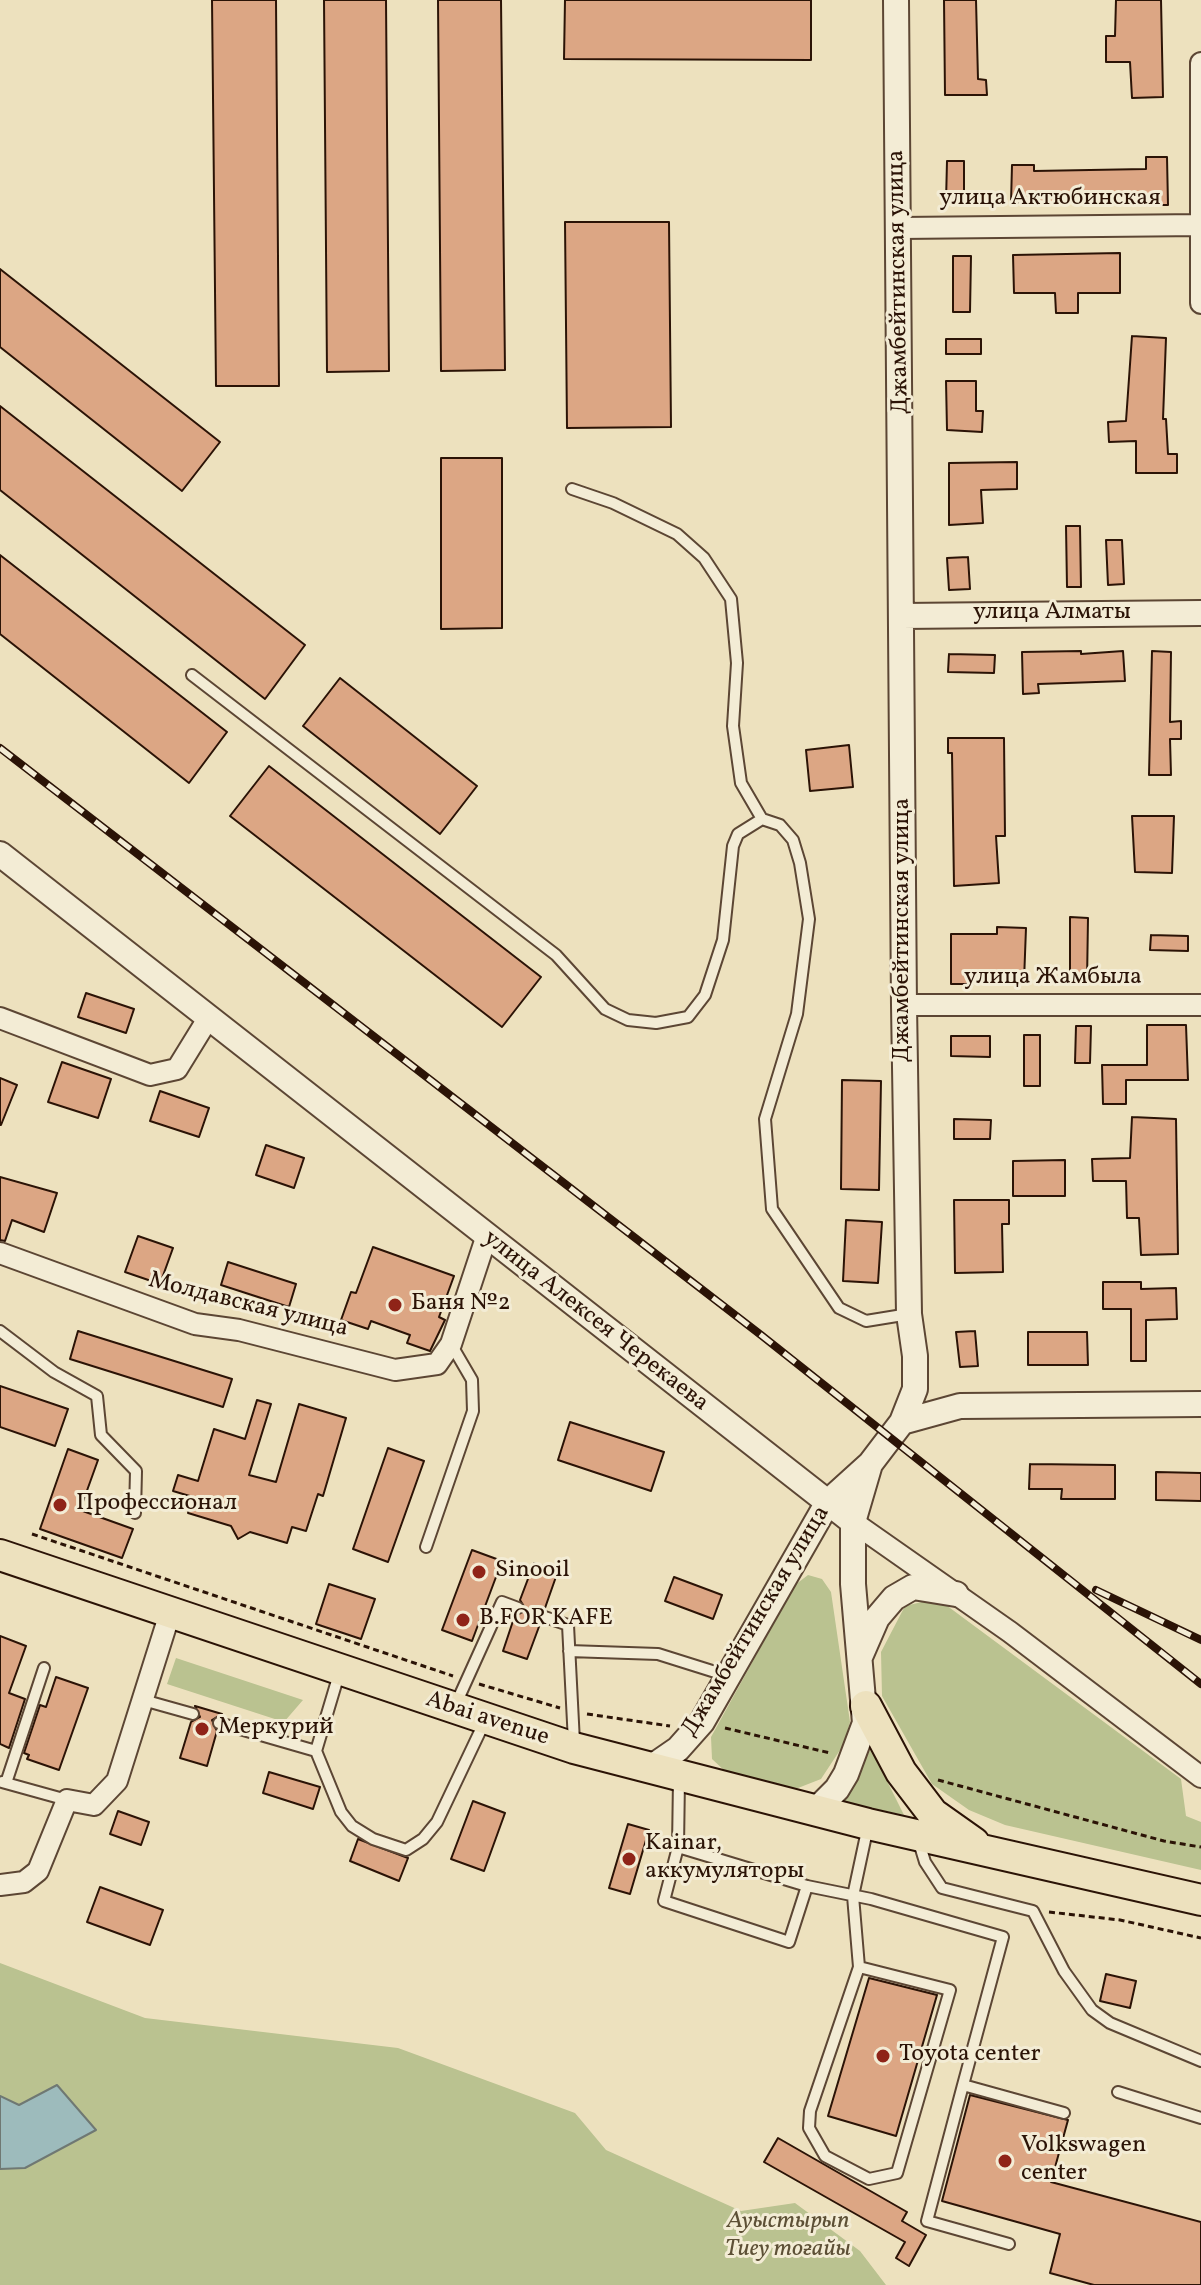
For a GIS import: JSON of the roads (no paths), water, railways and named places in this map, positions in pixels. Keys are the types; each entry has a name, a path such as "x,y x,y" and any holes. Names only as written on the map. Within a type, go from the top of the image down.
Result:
{"main road":[{"name":"Abai avenue","path":"0,1555 339,1672 574,1748 815,1811 985,1851"},
{"path":"866,1706 901,1772 933,1814 985,1851 1201,1900"},
{"path":"985,1851 1201,1893"}],"street":[{"name":"Джамбейтинская улица","path":"649,1769 678,1749 702,1722 828,1502 870,1464 902,1422 915,1389 915,1356 909,1314 904,1005 896,0"},
{"path":"1201,63 1201,303"},
{"name":"улица Актюбинская","path":"900,228 1200,225"},
{"name":"улица Алматы","path":"902,616 1201,613"},
{"name":"улица Алексея Черекаева","path":"0,854 486,1238 853,1522 956,1594 1201,1777"},
{"name":"улица Жамбыла","path":"904,1005 1201,1005"},
{"path":"0,1018 150,1075 177,1069 209,1017"},
{"path":"451,1344 486,1238"},
{"name":"Молдавская улица","path":"0,1253 195,1324 239,1330 395,1370 437,1364 451,1344"},
{"path":"902,1422 960,1406 1201,1404"},
{"path":"815,1811 837,1789 850,1767 860,1743 866,1706 853,1584 853,1522 870,1464"},
{"path":"859,1659 877,1618 894,1598 913,1587 956,1594"},
{"path":"0,1885 24,1882 38,1871 67,1800 94,1805 117,1781 170,1613"}],"lane":[{"path":"572,489 613,503 677,534 704,558 731,599 737,663 733,726 741,783 762,819 780,825 793,840 809,919 797,1014 765,1119 772,1209 839,1308 866,1321 909,1314"},
{"path":"192,675 556,955 605,1009 628,1020 656,1023 688,1017 705,995 723,940 733,846 738,834 762,819"},
{"path":"0,1331 54,1372 97,1396 101,1435 136,1471 135,1513"},
{"path":"426,1547 473,1411 472,1380 451,1344"},
{"path":"454,1709 502,1602 518,1608"},
{"path":"542,1616 568,1625 574,1748"},
{"path":"569,1651 658,1654 728,1676"},
{"path":"44,1668 3,1783 67,1800"},
{"path":"339,1672 316,1751 341,1812 352,1826 406,1850 423,1839 437,1822 485,1721"},
{"path":"143,1700 193,1714"},
{"path":"219,1723 316,1751"},
{"path":"679,1776 678,1847 664,1901 789,1942 807,1886"},
{"path":"859,1967 950,1990 897,2173 869,2179 825,2156 809,2128 810,2111 859,1967 853,1896 868,1824"},
{"path":"916,1835 925,1862 942,1888 1033,1911 1064,1971 1092,2010 1135,2035 1201,2061"},
{"path":"678,1847 807,1886 1003,1937 927,2221 1009,2244"},
{"path":"963,2085 1064,2113"},
{"path":"1118,2092 1201,2118"}],"water":[{"path":"57,2085 96,2130 25,2168 0,2169 0,2096 19,2105"}],"railway":[{"path":"0,748 761,1335 1201,1684"},
{"path":"1096,1590 1201,1640"}],"place":[{"name":"Баня №2","path":"395,1305"},
{"name":"Профессионал","path":"60,1505"},
{"name":"Sinooil","path":"479,1572"},
{"name":"B.FOR KAFE","path":"463,1620"},
{"name":"Меркурий","path":"202,1729"},
{"name":"Kainar, аккумуляторы","path":"629,1859"},
{"name":"Toyota center","path":"883,2056"},
{"name":"Volkswagen center","path":"1005,2161"}],"park label":[{"name":"Ауыстырып Тиеу тоғайы","path":"788,2237"}]}
